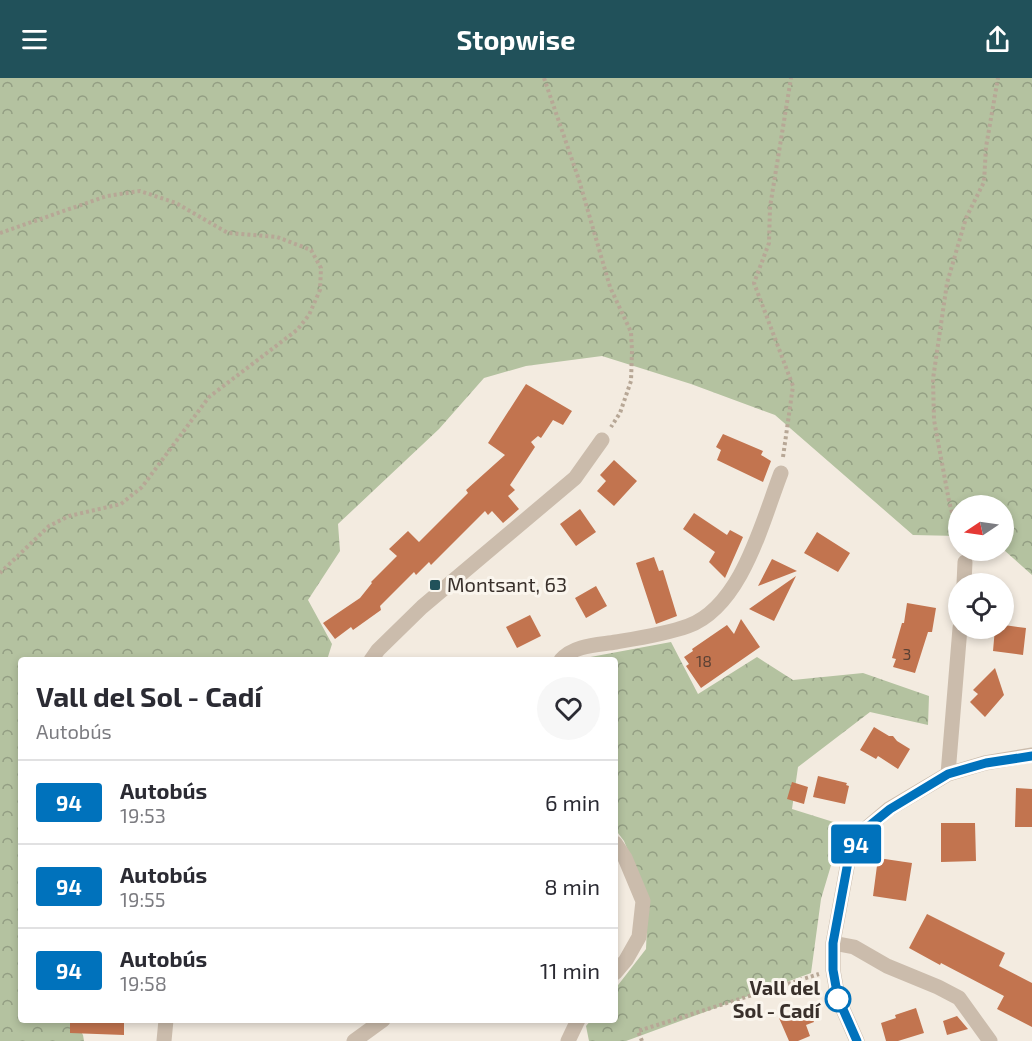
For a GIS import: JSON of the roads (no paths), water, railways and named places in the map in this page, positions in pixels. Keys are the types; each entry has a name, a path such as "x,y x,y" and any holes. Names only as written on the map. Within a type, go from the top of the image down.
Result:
{"street":[{"path":"373,657 422,607 575,478 602,440"},
{"path":"565,657 577,648 665,633 690,626 709,614 727,597 741,574 781,472"},
{"path":"964,573 965,562"},
{"path":"948,774 959,639"},
{"path":"857,1041 838,998 833,970 833,943 848,862 863,831 890,809 948,774 986,763 1032,756"},
{"path":"618,848 625,858 643,901 639,937 618,969"},
{"path":"833,943 854,947 888,966 959,998 990,1041"},
{"path":"164,1041 166,1023"},
{"path":"354,1041 379,1023"},
{"path":"568,1041 577,1023"}],"place":[{"name":"Montsant, 63","path":"435,585"},
{"name":"Vall del Sol - Cadí","path":"838,999"}]}
